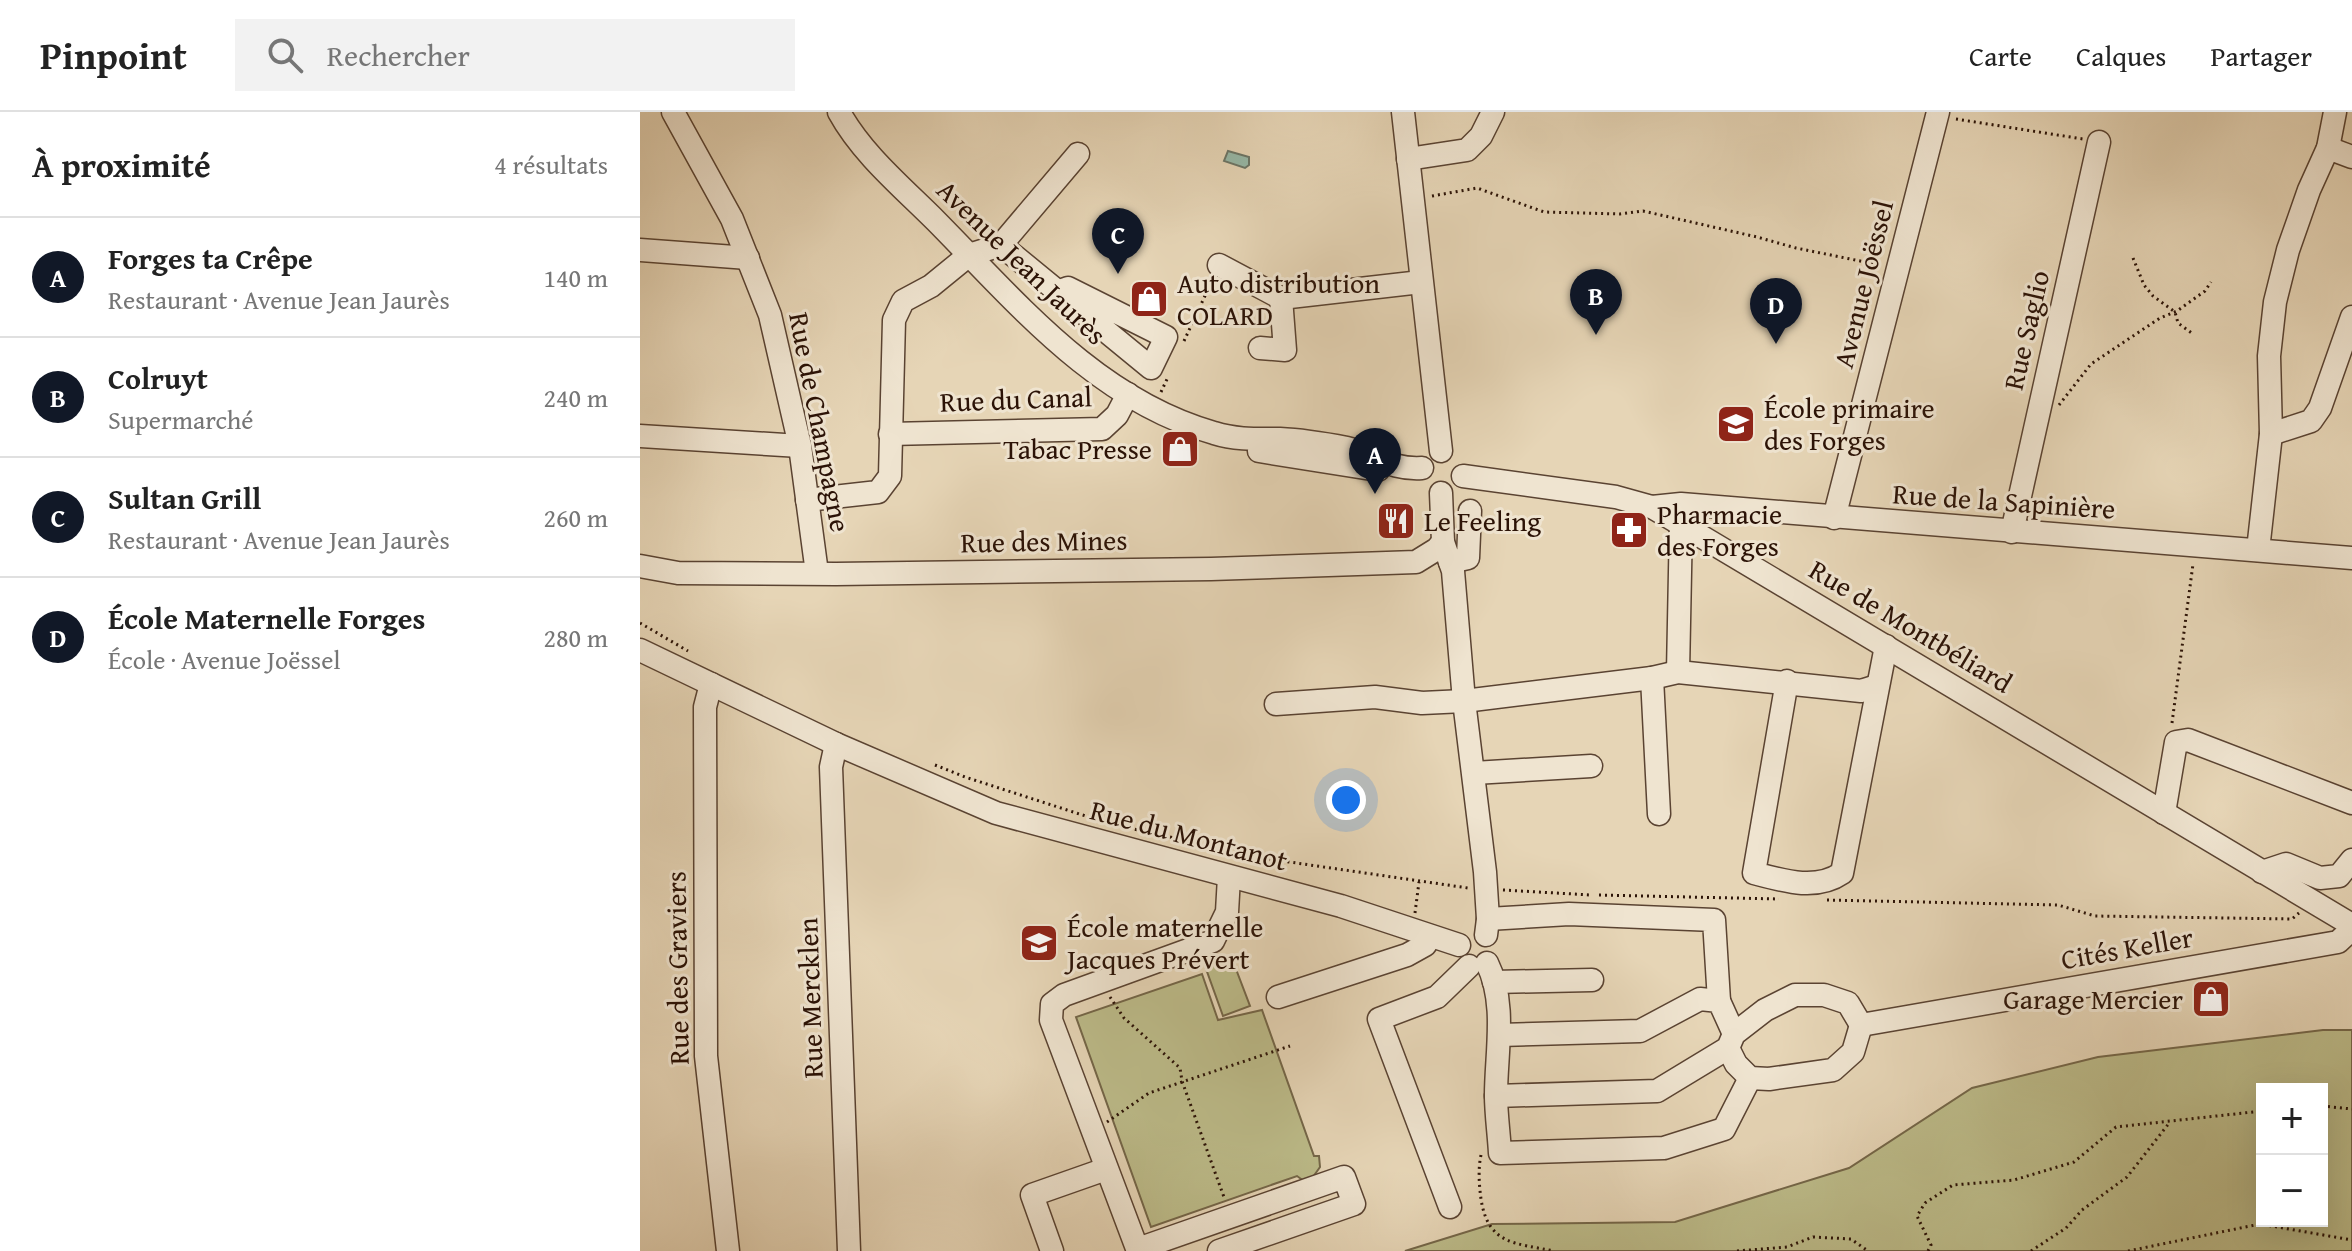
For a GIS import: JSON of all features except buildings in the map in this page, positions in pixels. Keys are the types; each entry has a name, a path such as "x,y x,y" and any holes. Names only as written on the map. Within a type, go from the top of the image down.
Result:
{"street":[{"name":"Rue de Champagne","path":"673,112 732,219 770,315 800,446 817,573"},
{"name":"Avenue Jean Jaurès","path":"839,112 867,152 1051,338 1128,394 1162,413 1213,433 1245,440 1283,439 1350,449 1403,469 1422,468"},
{"path":"1403,112 1441,451"},
{"path":"1408,159 1467,150 1481,136 1493,112"},
{"path":"2258,550 2271,434 2269,356 2275,302 2291,239 2328,148 2335,112"},
{"name":"Avenue Joëssel","path":"1834,518 1937,115"},
{"name":"Rue Saglio","path":"2012,532 2099,142"},
{"path":"2328,148 2352,157"},
{"path":"807,500 878,492 890,476 894,320 903,301 931,286 969,255 1001,245 1078,154"},
{"path":"1001,245 1057,292"},
{"path":"640,250 748,258"},
{"path":"1219,265 1281,298 1421,282"},
{"path":"1260,348 1285,350 1281,298"},
{"path":"2271,434 2311,421 2320,408 2352,317"},
{"name":"Rue du Canal","path":"890,434 1102,429 1117,415 1128,394"},
{"path":"640,436 800,446"},
{"path":"1441,451 1458,459 1463,476 1455,489 1441,493 1426,485 1422,468 1428,457 1441,451"},
{"name":"Rue de Montbéliard","path":"1463,476 1616,497 1652,507 2262,872 2286,864 2317,889"},
{"path":"1441,493 1487,889 1487,927 1493,949 1483,970 1437,997 1379,1019 1450,1207"},
{"name":"Rue de la Sapinière","path":"1652,507 1681,504 2352,558"},
{"path":"1447,552 1468,558 1470,511"},
{"path":"1678,672 1681,522"},
{"name":"Rue des Mines","path":"640,566 678,573 1224,569 1416,562 1437,549 1447,552"},
{"path":"1787,681 1754,873 1790,882 1828,882 1842,873 1886,646"},
{"name":"Rue du Montanot","path":"640,650 836,744 996,813 1341,906 1459,945"},
{"path":"1276,704 1375,697 1422,703 1464,701 1652,678 1678,672 1861,691 1877,686"},
{"path":"1652,678 1659,814"},
{"name":"Rue des Graviers","path":"711,684 705,707 706,1056 728,1251"},
{"path":"2164,813 2176,742 2188,740 2352,803"},
{"name":"Rue Mercklen","path":"836,744 831,767 849,1251"},
{"path":"1474,773 1591,766"},
{"path":"2352,860 2339,876 2317,889 2352,927"},
{"path":"1219,1251 1354,1204 1344,1177 1138,1250 1051,1020 1052,1004 1064,995 1213,941 1227,912 1229,877"},
{"path":"1496,1096 1657,1091 1731,1041 1765,1010 1795,995 1824,995 1848,1003 1861,1025 1853,1052 1833,1070 1769,1079 1750,1078 1736,1064 1731,1041 1719,1001 1714,920 1569,914 1487,927 1470,933 1459,945 1459,957 1483,970 1592,980"},
{"name":"Cités Keller","path":"1861,1025 2338,942 2352,927"},
{"path":"1278,997 1407,955 1425,945 1430,937"},
{"path":"1483,970 1500,1035 1496,1096 1500,1153 1664,1148 1724,1129 1750,1078"},
{"path":"1500,1035 1640,1031 1700,999 1719,1001"},
{"path":"1052,1251 1032,1195 1106,1169"}],"path":[{"path":"1937,115 2099,142"},
{"path":"1426,200 1432,196 1477,188 1544,212 1620,214 1643,211 1870,263 1890,259"},
{"path":"2133,258 2144,285 2175,312 2178,323 2193,334"},
{"path":"1182,346 1219,265"},
{"path":"2037,421 2057,408 2091,364 2160,318 2175,312 2205,291 2211,282"},
{"path":"1163,387 1169,373"},
{"path":"2176,742 2172,727 2195,546"},
{"path":"640,623 688,651"},
{"path":"925,761 1100,821"},
{"path":"1115,825 1269,859 1419,882 1597,895 1788,899"},
{"path":"1414,921 1419,882"},
{"path":"1819,900 2058,905 2095,916 2292,919 2317,889"},
{"path":"1104,980 1113,1005 1180,1068 1225,1201 1240,1213"},
{"path":"1092,1129 1113,1119 1149,1093 1290,1046"},
{"path":"2328,1107 2352,1109"},
{"path":"1928,1251 1931,1245 1917,1216 1925,1203 1953,1185 2014,1180 2074,1162 2116,1127 2256,1112"},
{"path":"2031,1251 2066,1228 2082,1210 2127,1177 2170,1122"},
{"path":"1499,1134 1485,1141 1480,1161 1479,1184 1484,1217 1492,1230 1510,1242 1554,1251"},
{"path":"2128,1251 2260,1224 2352,1240"},
{"path":"1737,1251 1787,1247 1813,1237 1851,1239 1868,1251"}],"shaded area":[{"path":"1228,151 1249,157 1249,165 1245,168 1224,161"},
{"path":"1231,956 1250,1006 1223,1016 1205,966"},
{"path":"1202,974 1218,1020 1262,1010 1314,1156 1319,1156 1320,1167 1308,1184 1297,1176 1151,1227 1076,1017"},
{"path":"2323,1030 2352,1030 2352,1251 1405,1251 1492,1224 1675,1222 1849,1168 1972,1088 2098,1057"}],"place":[{"name":"Sultan Grill","path":"1118,274"},
{"name":"Auto distribution COLARD","path":"1149,299"},
{"name":"Colruyt","path":"1596,335"},
{"name":"École Maternelle Forges","path":"1776,344"},
{"name":"École primaire des Forges","path":"1736,424"},
{"name":"Tabac Presse","path":"1180,449"},
{"name":"Forges ta Crêpe","path":"1375,494"},
{"name":"Le Feeling","path":"1396,521"},
{"name":"Pharmacie des Forges","path":"1629,530"},
{"name":"École maternelle Jacques Prévert","path":"1039,943"},
{"name":"Garage Mercier","path":"2211,999"}]}
